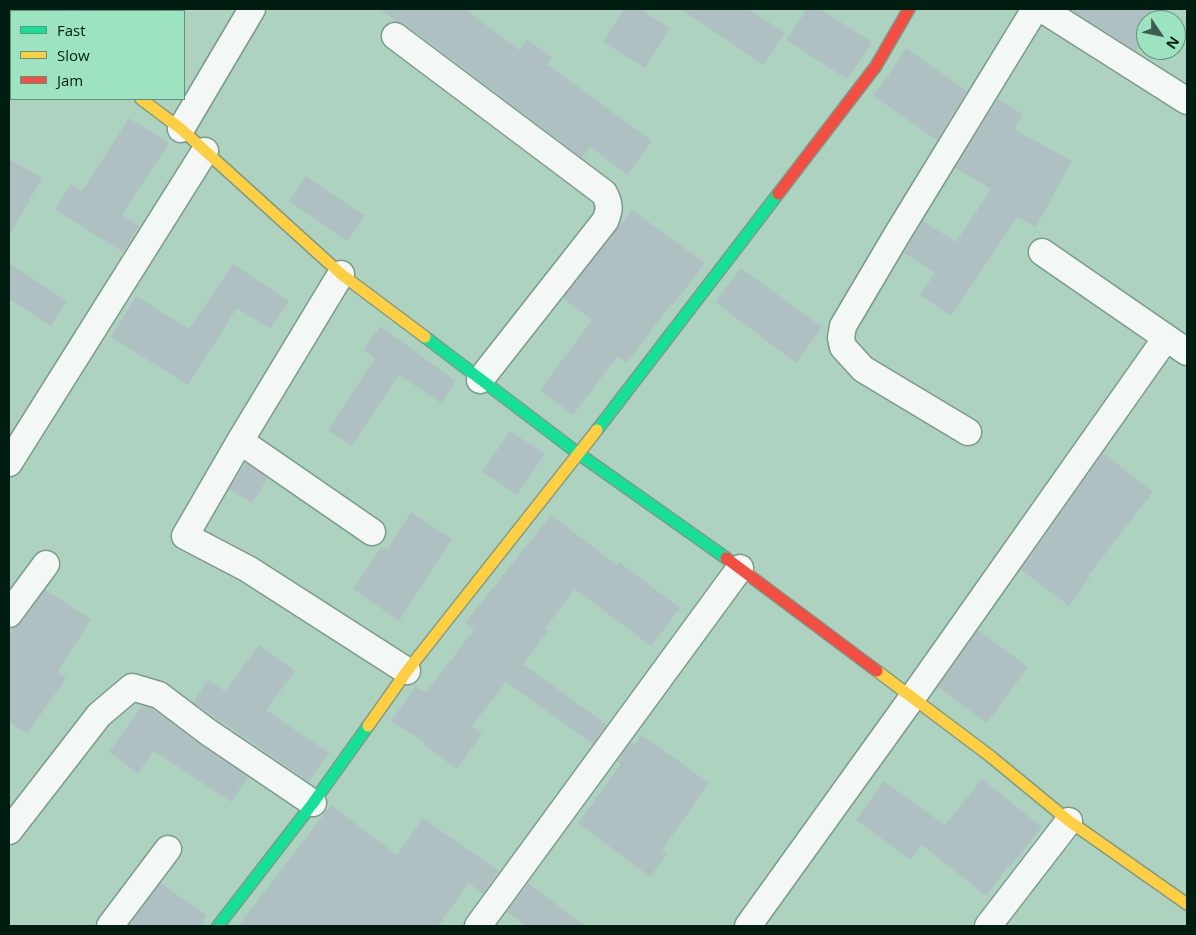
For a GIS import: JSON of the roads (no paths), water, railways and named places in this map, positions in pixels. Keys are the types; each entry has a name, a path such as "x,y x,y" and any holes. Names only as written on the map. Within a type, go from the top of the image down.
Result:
{"street":[{"path":"181,130 252,9"},
{"path":"218,926 313,803 407,671 579,454 876,66 909,9"},
{"path":"968,432 863,369 843,347 841,338 843,326 1035,9"},
{"path":"1042,9 1187,101"},
{"path":"395,36 604,193 609,202 609,212 605,221 480,380"},
{"path":"142,100 206,151 341,274 579,454 740,568 990,756 1069,821 1187,904"},
{"path":"9,463 206,151"},
{"path":"748,926 912,698 1177,345 1042,252"},
{"path":"341,274 185,536 248,569 407,671"},
{"path":"240,441 372,532"},
{"path":"9,614 46,564"},
{"path":"478,926 740,568"},
{"path":"9,831 99,715 132,687 158,695 208,732 313,803"},
{"path":"988,926 1069,821"},
{"path":"110,926 168,849"}]}
